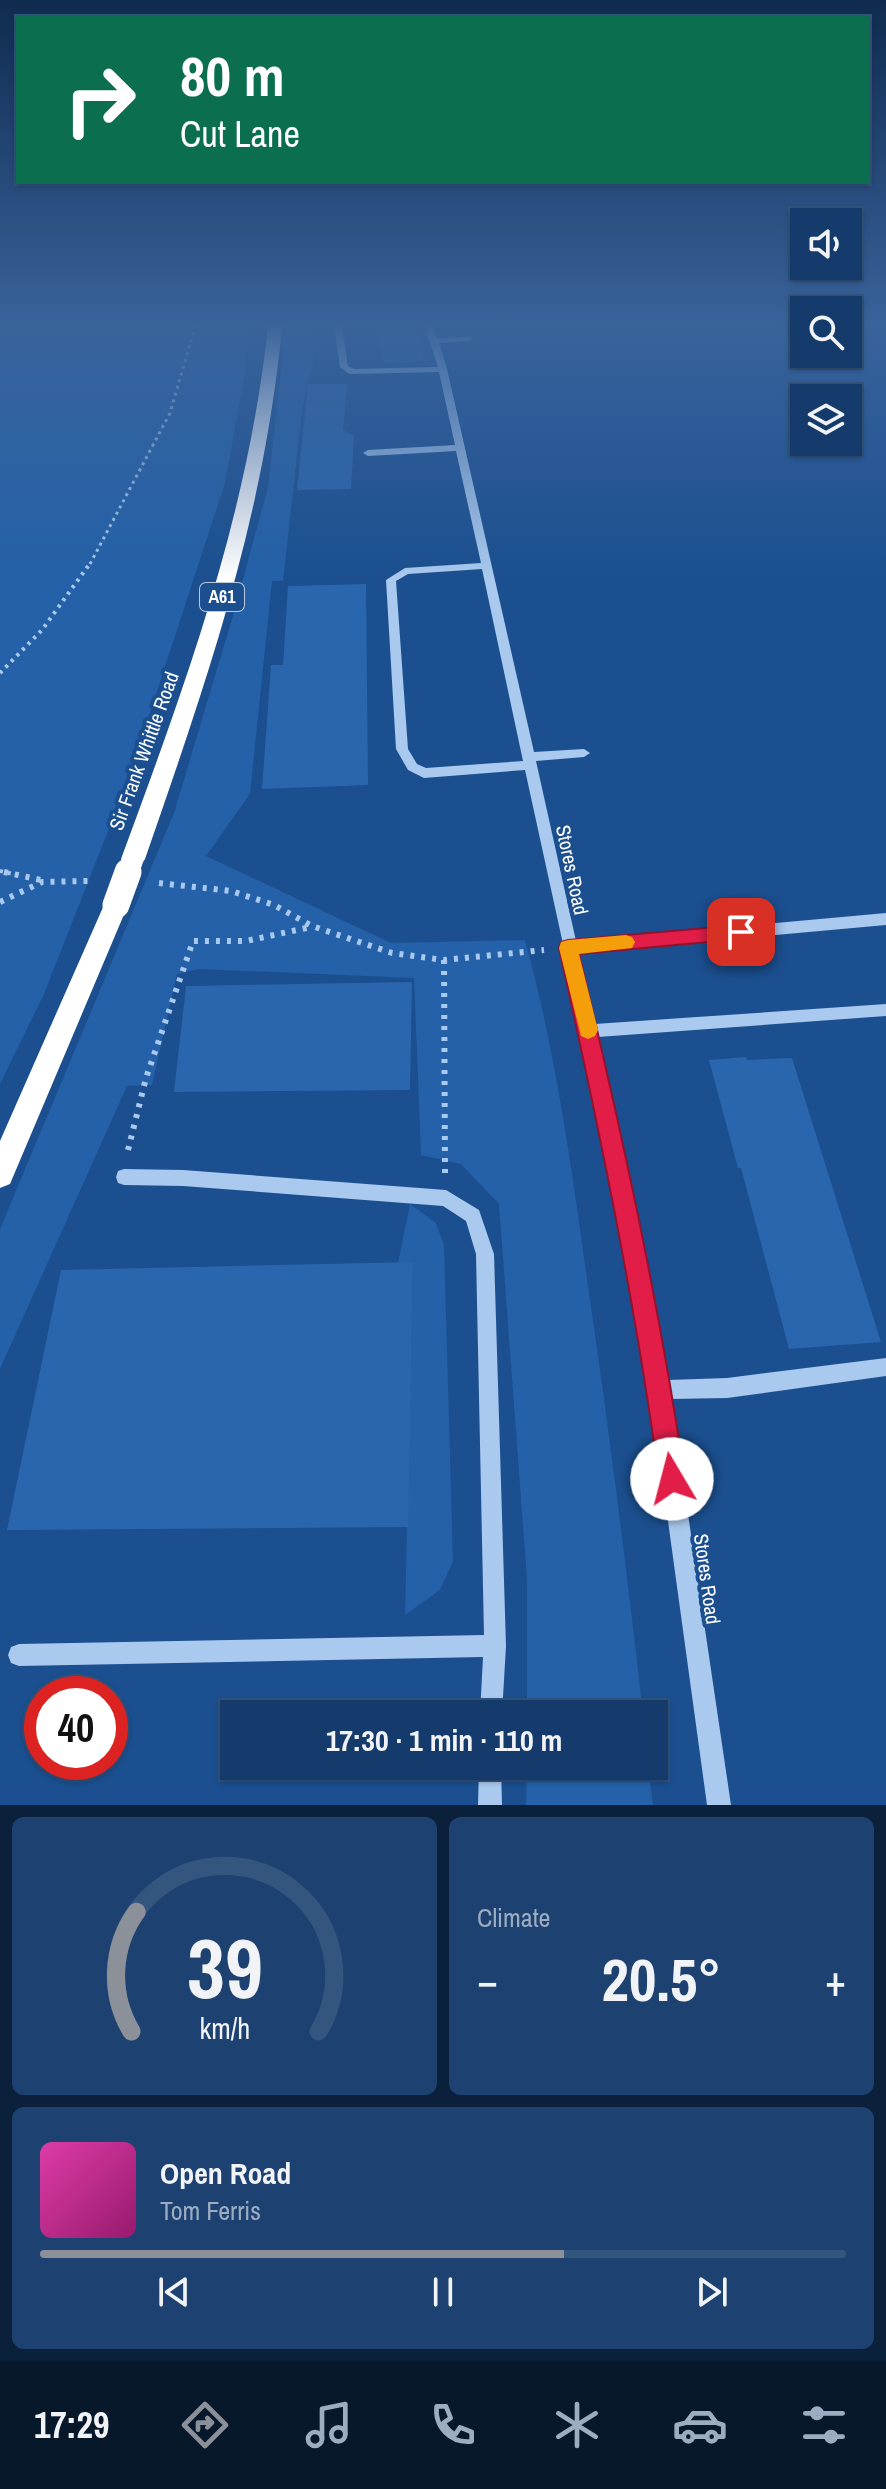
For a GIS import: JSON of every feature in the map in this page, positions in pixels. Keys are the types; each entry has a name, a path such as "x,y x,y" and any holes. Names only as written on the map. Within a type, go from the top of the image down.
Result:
{"highway":[{"name":"Sir Frank Whittle Road","path":"0,1174 116,905 210,642 265,411"}],"street":[{"name":"Stores Road","path":"452,411 568,948 589,1031 660,1390 719,1805"},
{"path":"368,453 460,448"},
{"path":"487,566 405,571 391,580 402,749 412,767 424,773 584,753"},
{"path":"568,948 886,919"},
{"path":"589,1031 886,1010"},
{"path":"124,1177 183,1178 446,1198 473,1216 485,1254 495,1646 492,1700"},
{"path":"660,1390 727,1388 886,1367"},
{"path":"19,1655 495,1646"},
{"path":"490,1780 490,1805"}],"path":[{"path":"0,673 42,630 84,576 171,411"},
{"path":"0,871 42,880"},
{"path":"0,902 27,884 60,879"},
{"path":"145,883 231,891 274,905 312,926 392,953 444,960 568,948"},
{"path":"124,1177 146,1078 193,941 246,941 312,926"},
{"path":"444,960 446,1198"}],"shaded area":[{"path":"0,411 238,411 225,483 127,783 44,994 0,1084"},
{"path":"277,411 302,411 283,581 272,581 250,794 206,856 391,943 525,940 546,1025 569,1156 641,1700 527,1700 527,1579 499,1204 461,1164 421,1155 414,978 198,969 177,974 152,1085 127,1086 0,1369 0,1229 174,813 268,487"},
{"path":"410,1204 436,1223 444,1245 453,1561 440,1590 405,1615 413,1263 398,1263"},
{"path":"527,1780 650,1780 653,1805 526,1805"}],"building":[{"path":"305,411 345,411 343,430 354,436 351,489 297,490"},
{"path":"366,584 368,785 262,789 271,665 283,665 288,586"},
{"path":"412,982 410,1090 174,1092 186,986"},
{"path":"746,1057 747,1060 792,1058 881,1342 789,1349 709,1060"},
{"path":"413,1262 408,1527 7,1530 61,1270"}],"slow traffic":[{"path":"588,1030 568,948 626,942"}],"route":[{"path":"672,1479 660,1390 609,1122 568,948 741,932"}]}
